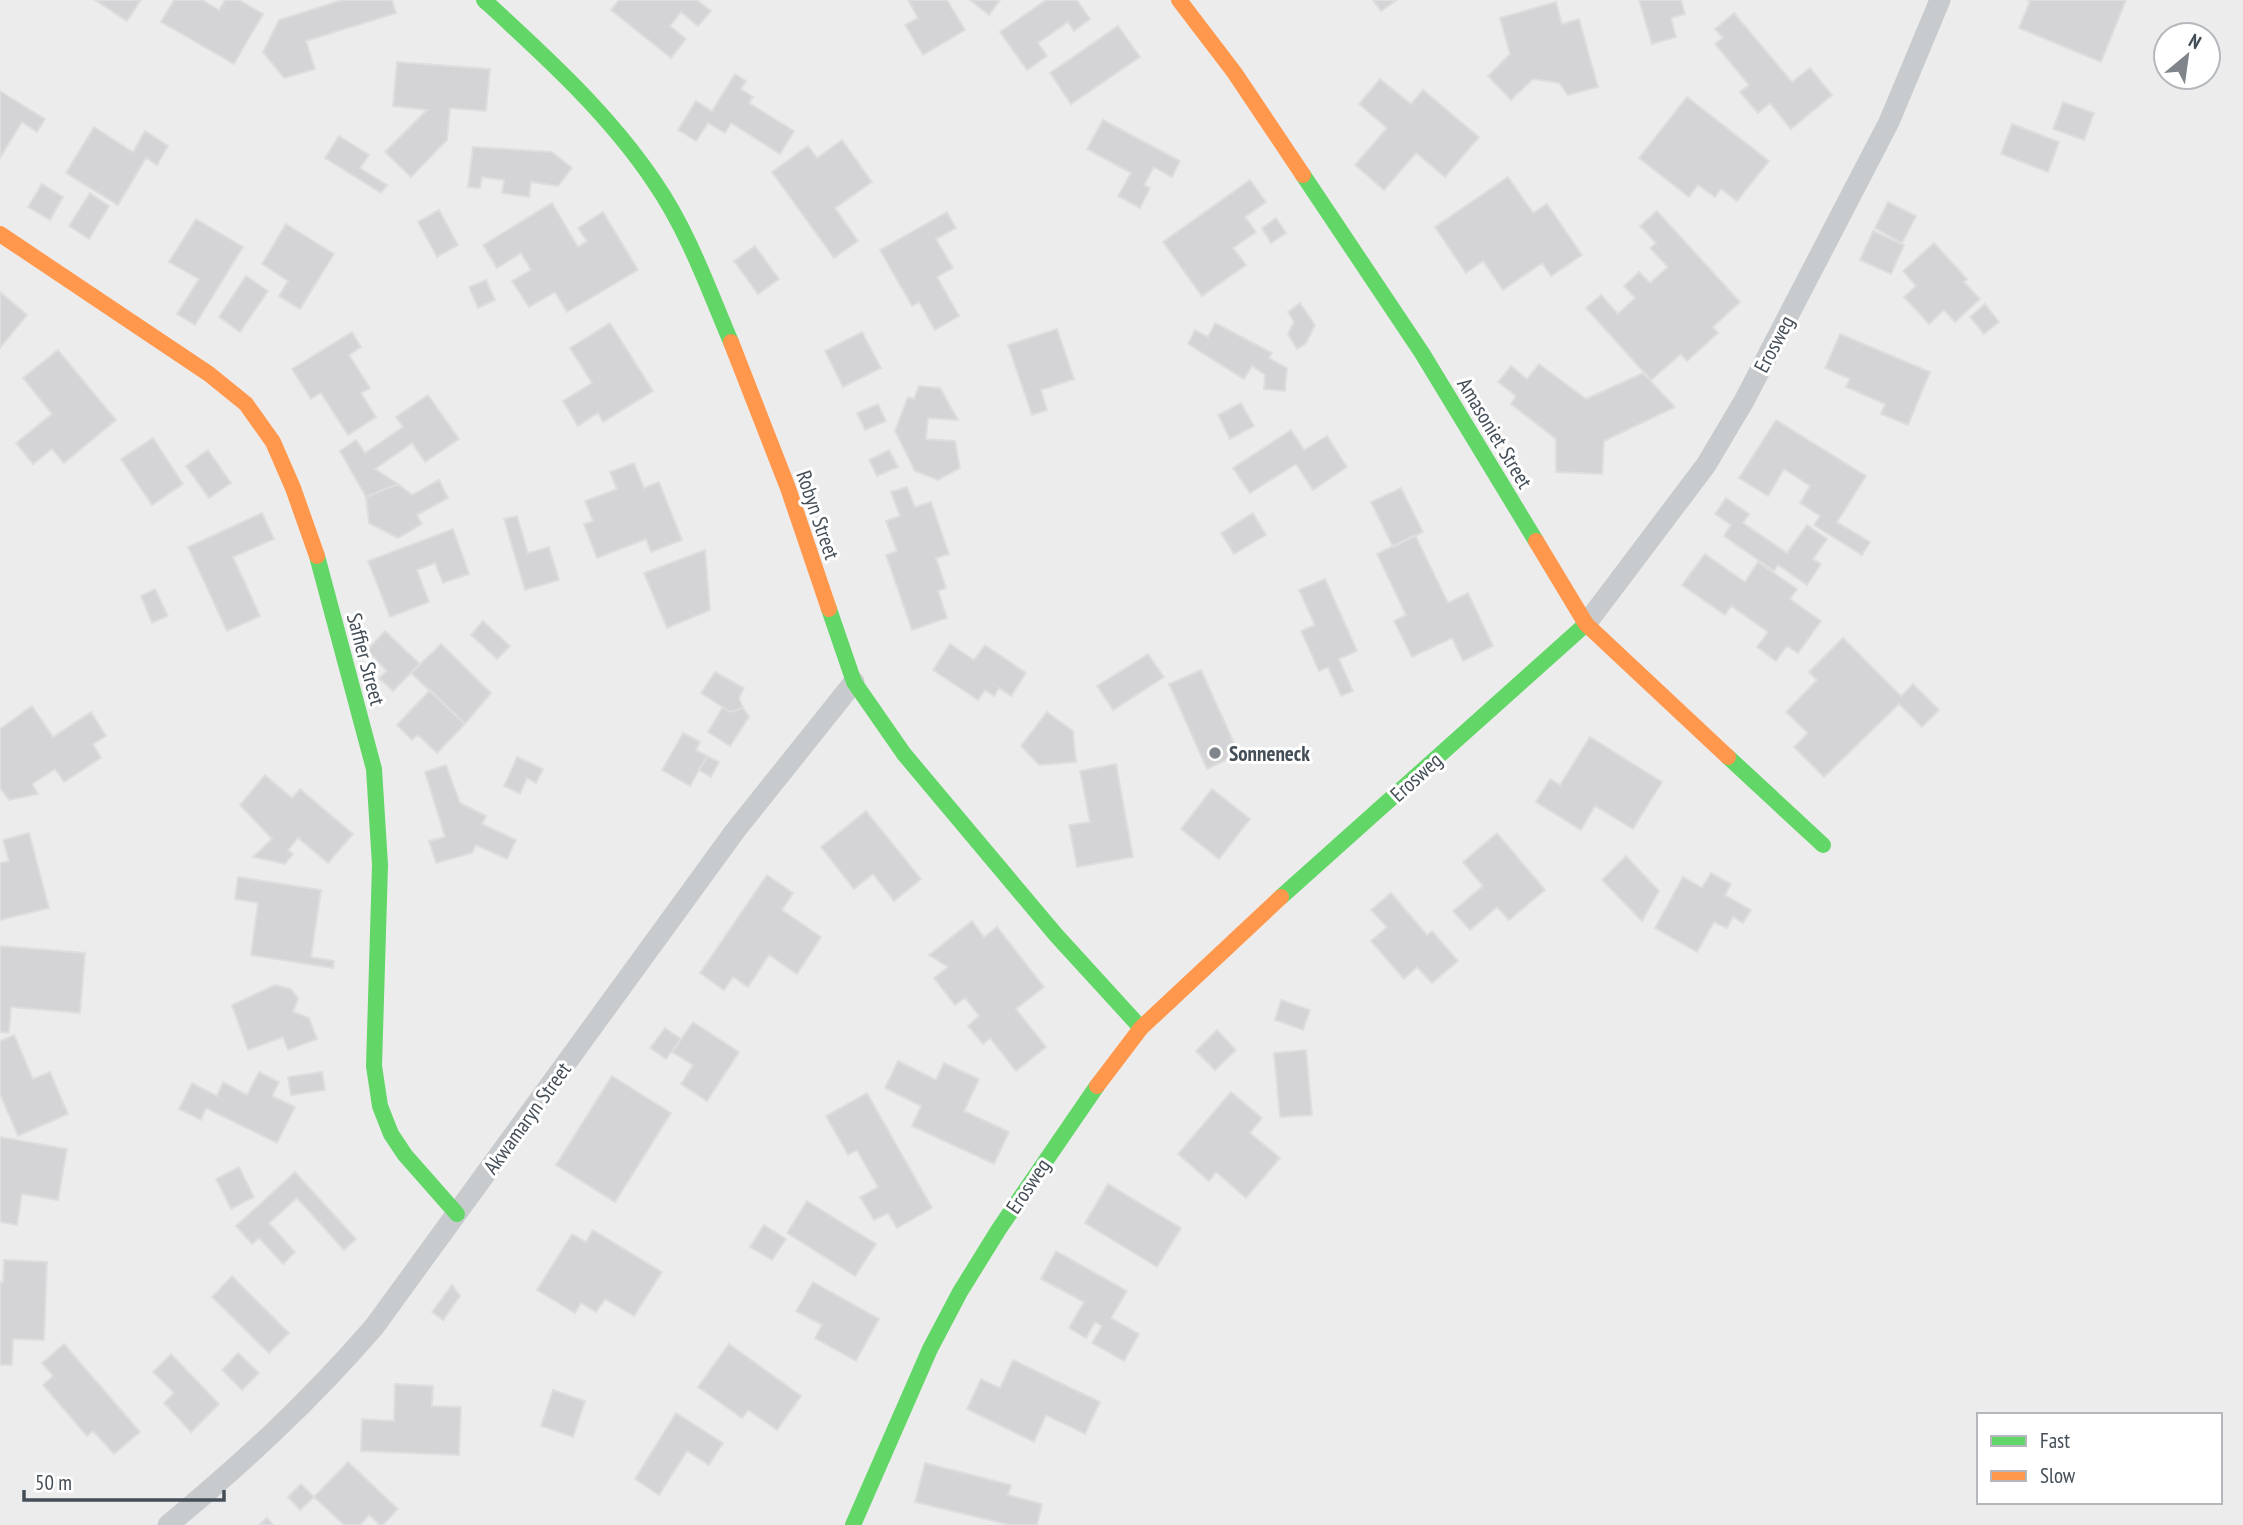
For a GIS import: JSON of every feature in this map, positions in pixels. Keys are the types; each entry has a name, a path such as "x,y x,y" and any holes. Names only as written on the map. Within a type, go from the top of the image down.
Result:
{"street":[{"name":"Robyn Street","path":"484,0 598,110 655,182 685,233 748,383 854,682 904,754 1056,935 1141,1028"},
{"name":"Amasoniet Street","path":"1179,0 1234,72 1422,353 1586,624 1823,845"},
{"name":"Erosweg","path":"853,1525 930,1349 960,1292 1076,1115 1141,1028 1238,936 1586,624 1706,465 1744,401 1889,122 1940,0"},
{"name":"Saffier Street","path":"0,234 209,374 246,404 273,442 314,544 374,769 380,865 374,1066 380,1106 391,1134 405,1155 457,1214"},
{"name":"Akwamaryn Street","path":"168,1525 239,1466 338,1368 374,1327 735,831 854,682"}],"building":[{"path":"95,0 141,0 127,21"},
{"path":"174,0 202,0 219,10 225,0 239,0 263,14 234,64 161,22"},
{"path":"342,0 392,0 396,13 306,41 315,69 284,78 263,52 279,20"},
{"path":"619,0 697,0 711,11 698,26 681,12 670,26 686,39 671,58 611,10"},
{"path":"908,0 947,0 965,30 923,55 905,25 918,18"},
{"path":"970,0 1000,0 989,15"},
{"path":"1046,0 1077,0 1090,19 1074,31 1068,22 1038,43 1047,56 1027,70 1000,32"},
{"path":"1373,0 1397,0 1381,11"},
{"path":"1639,0 1681,0 1685,14 1671,18 1676,37 1652,44"},
{"path":"2027,0 2126,0 2101,62 2019,28 2030,1"},
{"path":"1556,2 1562,24 1579,19 1598,87 1568,95 1559,83 1533,79 1511,100 1488,76 1510,54 1500,18"},
{"path":"1734,13 1792,82 1810,68 1832,95 1791,129 1770,103 1758,113 1740,92 1749,85 1715,44 1723,38 1715,29"},
{"path":"1118,26 1140,57 1071,104 1050,73"},
{"path":"397,62 490,69 486,111 450,108 447,140 411,177 385,152 427,110 393,106"},
{"path":"735,74 746,81 741,89 753,97 749,103 794,131 780,154 731,123 725,133 708,123 696,141 678,130 696,101 712,111"},
{"path":"1380,79 1411,104 1423,90 1479,137 1445,177 1416,153 1384,190 1355,165 1387,128 1359,104"},
{"path":"0,91 45,119 37,132 22,122 0,158"},
{"path":"1687,97 1769,161 1737,201 1721,189 1715,197 1698,185 1689,197 1639,158"},
{"path":"2063,102 2094,113 2084,140 2053,129"},
{"path":"1103,120 1180,161 1172,177 1154,167 1144,185 1150,188 1140,208 1118,196 1131,173 1087,149"},
{"path":"2012,124 2059,142 2048,172 2001,154"},
{"path":"94,127 133,152 145,131 168,146 157,165 146,158 118,205 66,173"},
{"path":"339,136 369,155 360,168 387,185 381,193 325,158"},
{"path":"842,140 872,182 835,208 858,241 834,258 772,172 808,146 817,158"},
{"path":"473,147 552,152 572,168 558,186 531,182 529,197 502,193 504,180 482,177 480,188 468,187"},
{"path":"1508,177 1533,213 1547,204 1582,255 1551,276 1542,263 1503,290 1483,261 1466,273 1435,227"},
{"path":"1250,180 1266,202 1245,217 1256,232 1233,248 1246,265 1202,296 1163,242"},
{"path":"42,184 63,197 50,220 28,207"},
{"path":"90,193 109,206 89,239 69,226"},
{"path":"1888,202 1916,216 1902,243 1875,228"},
{"path":"552,203 578,247 587,241 578,228 603,212 638,270 567,312 555,292 529,307 512,281 531,270 521,253 497,268 483,245"},
{"path":"439,210 458,245 437,257 418,222"},
{"path":"1657,211 1740,302 1713,327 1718,333 1687,361 1681,354 1651,380 1586,308 1601,295 1618,314 1635,298 1624,286 1639,272 1650,283 1668,267 1650,248 1656,243 1640,226"},
{"path":"947,212 956,228 936,239 953,268 937,277 959,316 935,330 919,302 912,306 880,250"},
{"path":"1276,218 1286,233 1271,243 1262,228"},
{"path":"196,219 243,247 195,325 177,314 199,279 169,262"},
{"path":"286,224 334,254 300,309 279,296 288,281 262,264"},
{"path":"1873,231 1904,245 1891,274 1860,260"},
{"path":"1934,243 1967,279 1964,282 1980,299 1955,322 1944,310 1929,324 1904,297 1916,286 1903,271"},
{"path":"755,246 779,279 758,294 734,261"},
{"path":"246,276 268,291 240,332 219,317"},
{"path":"486,280 495,300 478,308 469,287"},
{"path":"0,292 27,315 0,348"},
{"path":"1300,303 1315,325 1306,343 1297,349 1288,334 1294,322 1288,312"},
{"path":"1985,304 1999,322 1984,334 1970,317"},
{"path":"610,323 653,391 603,422 598,413 578,426 563,401 592,383 570,348"},
{"path":"1215,323 1272,353 1269,358 1287,368 1285,391 1264,389 1265,375 1252,366 1244,379 1188,344 1195,330 1208,337"},
{"path":"1057,329 1074,379 1041,390 1047,410 1032,415 1008,345"},
{"path":"352,332 361,347 349,355 370,388 361,393 376,417 348,435 321,393 311,399 292,369"},
{"path":"862,332 881,368 843,387 825,351"},
{"path":"1840,334 1930,372 1908,425 1881,414 1885,404 1846,387 1850,379 1825,368"},
{"path":"58,350 116,420 64,463 52,449 33,464 16,443 52,414 23,378"},
{"path":"1539,364 1586,399 1643,373 1675,407 1604,441 1602,474 1556,472 1556,439 1511,404 1516,396 1498,382 1511,366 1527,379"},
{"path":"919,386 940,388 958,420 928,418 926,439 955,441 960,468 938,480 915,471 895,431 908,397 914,399"},
{"path":"428,395 459,439 425,462 412,443 375,469 398,484 366,497 340,451 356,440 365,453 403,427 396,417"},
{"path":"1241,403 1254,426 1230,439 1218,415"},
{"path":"878,404 886,421 865,430 857,413"},
{"path":"1776,420 1866,476 1837,522 1870,542 1862,555 1814,525 1820,516 1800,503 1810,486 1784,469 1768,496 1739,478"},
{"path":"1291,430 1304,450 1327,436 1347,467 1313,490 1296,464 1250,493 1233,468"},
{"path":"153,438 183,484 152,505 121,459"},
{"path":"208,450 231,483 209,498 186,466"},
{"path":"889,450 898,467 877,476 869,460"},
{"path":"634,463 644,488 659,482 682,540 651,552 646,539 597,558 584,524 593,521 585,501 617,489 610,472"},
{"path":"439,480 448,498 417,515 422,524 398,538 369,523 366,497 398,484 412,495"},
{"path":"907,487 915,507 931,502 949,554 936,558 946,588 938,591 947,618 912,630 886,555 897,551 886,521 900,516 891,492"},
{"path":"1401,488 1423,532 1393,547 1371,502"},
{"path":"1726,498 1749,514 1743,523 1787,553 1807,525 1827,539 1813,559 1821,564 1807,585 1778,565 1774,571 1724,536 1731,525 1715,514"},
{"path":"262,513 274,539 233,557 260,616 227,631 188,547"},
{"path":"1253,513 1266,535 1234,554 1221,533"},
{"path":"517,516 528,553 549,547 559,580 525,590 504,519"},
{"path":"453,529 469,574 443,583 435,563 417,570 429,602 390,617 368,561"},
{"path":"1415,535 1448,603 1468,593 1493,646 1463,661 1452,638 1412,657 1394,621 1406,615 1377,554"},
{"path":"705,550 710,610 667,628 644,573"},
{"path":"1705,554 1745,582 1758,562 1797,589 1790,599 1821,621 1798,653 1787,646 1776,661 1757,647 1768,632 1731,606 1725,615 1682,585"},
{"path":"1325,579 1357,651 1339,659 1353,691 1341,696 1328,667 1319,671 1301,631 1315,625 1299,590"},
{"path":"155,589 168,616 152,623 141,596"},
{"path":"483,621 510,646 497,659 471,635"},
{"path":"385,631 420,664 393,691 379,678 387,671 367,650"},
{"path":"1843,638 1901,696 1913,684 1939,710 1922,727 1899,704 1824,777 1794,747 1808,733 1786,712 1817,680 1809,672"},
{"path":"441,644 491,693 465,724 411,673"},
{"path":"950,644 974,660 985,645 1026,673 1011,696 999,688 994,696 985,690 978,700 933,670"},
{"path":"1148,654 1164,677 1113,710 1097,686"},
{"path":"1201,670 1239,754 1207,769 1169,684"},
{"path":"715,672 744,688 739,698 743,708 730,712 701,693"},
{"path":"430,690 465,724 437,753 418,735 412,740 397,725"},
{"path":"32,706 53,737 91,712 106,736 93,744 101,758 64,782 55,769 32,784 38,794 9,800 0,788 0,729"},
{"path":"723,707 730,712 743,708 749,717 730,746 708,732"},
{"path":"1047,712 1073,731 1076,762 1039,765 1021,746"},
{"path":"683,733 700,742 696,750 707,756 690,786 662,770"},
{"path":"1590,737 1662,782 1633,829 1595,806 1581,830 1536,802 1550,779 1560,785"},
{"path":"707,756 719,762 711,777 699,770"},
{"path":"517,757 543,769 536,783 527,778 520,794 504,786"},
{"path":"1116,764 1133,857 1077,867 1069,825 1090,822 1080,771"},
{"path":"446,765 460,803 486,816 482,824 516,840 507,859 476,845 472,853 436,863 429,841 445,837 425,772"},
{"path":"265,775 292,798 300,789 353,834 328,863 298,838 288,850 293,854 285,864 253,857 272,839 240,805"},
{"path":"1212,789 1250,819 1219,859 1181,829"},
{"path":"866,811 921,879 894,901 873,874 854,889 821,847"},
{"path":"29,833 49,908 0,920 0,863 9,861 3,840"},
{"path":"1497,833 1545,890 1509,920 1497,907 1470,930 1453,911 1483,886 1463,862"},
{"path":"1626,856 1659,891 1642,921 1602,880"},
{"path":"1711,873 1731,884 1725,895 1751,910 1743,923 1733,917 1727,928 1714,922 1697,952 1655,928 1683,877 1702,888"},
{"path":"767,875 793,893 782,910 821,937 797,974 769,955 748,987 733,977 724,990 700,973"},
{"path":"238,877 321,890 311,957 334,961 333,968 251,955 258,903 235,899"},
{"path":"1391,893 1427,935 1432,931 1458,961 1432,983 1417,967 1404,979 1371,941 1387,927 1371,910"},
{"path":"972,921 984,937 997,927 1044,987 1016,1009 1046,1047 1016,1071 990,1038 983,1044 968,1026 979,1016 965,998 955,1005 934,978 948,967 929,955"},
{"path":"0,946 85,953 80,1013 11,1007 9,1033 0,1032"},
{"path":"275,985 291,989 298,999 293,1012 309,1018 317,1039 288,1050 283,1037 248,1050 232,1005"},
{"path":"1281,1000 1310,1010 1303,1030 1275,1020"},
{"path":"693,1022 739,1052 707,1101 681,1084 693,1065 672,1052"},
{"path":"665,1028 681,1039 666,1059 650,1048"},
{"path":"1217,1030 1236,1050 1215,1070 1196,1051"},
{"path":"14,1035 33,1079 50,1072 68,1114 18,1136 0,1094 0,1041"},
{"path":"1306,1050 1312,1115 1280,1117 1274,1053"},
{"path":"898,1061 936,1080 944,1063 979,1079 964,1111 1009,1132 994,1164 912,1126 921,1106 885,1088"},
{"path":"259,1072 279,1082 272,1096 295,1107 277,1143 206,1108 201,1120 179,1109 192,1083 217,1096 223,1082 247,1095"},
{"path":"322,1072 325,1090 291,1095 288,1077"},
{"path":"612,1076 671,1113 615,1202 556,1165"},
{"path":"1231,1092 1262,1118 1250,1133 1280,1158 1246,1198 1216,1172 1209,1181 1178,1154"},
{"path":"867,1093 932,1208 897,1228 888,1213 874,1220 860,1197 878,1187 857,1150 848,1155 826,1116"},
{"path":"0,1137 67,1149 58,1200 22,1194 17,1225 0,1222"},
{"path":"239,1167 254,1197 231,1209 216,1179"},
{"path":"295,1172 356,1239 344,1250 297,1198 269,1223 295,1252 283,1264 259,1238 252,1244 236,1226"},
{"path":"1108,1184 1181,1228 1157,1267 1085,1223"},
{"path":"807,1201 876,1244 855,1276 787,1233"},
{"path":"764,1225 786,1239 772,1260 750,1247"},
{"path":"593,1230 662,1272 634,1316 605,1299 596,1312 581,1303 575,1313 537,1290 572,1234 586,1242"},
{"path":"1056,1251 1127,1291 1111,1318 1139,1334 1124,1361 1092,1343 1102,1326 1095,1322 1086,1338 1069,1328 1084,1302 1041,1279"},
{"path":"4,1260 47,1262 44,1340 13,1339 12,1365 0,1365 0,1282 3,1282"},
{"path":"232,1276 289,1333 269,1353 212,1297"},
{"path":"813,1282 879,1319 856,1361 815,1338 822,1325 796,1311"},
{"path":"452,1285 460,1296 443,1320 432,1312"},
{"path":"64,1344 140,1432 114,1454 93,1431 87,1436 43,1385 53,1376 42,1363"},
{"path":"729,1344 801,1396 777,1430 748,1410 742,1418 698,1387"},
{"path":"238,1353 259,1373 242,1390 222,1370"},
{"path":"171,1354 219,1404 191,1432 164,1403 174,1393 153,1372"},
{"path":"1013,1360 1100,1402 1085,1434 1046,1415 1034,1442 967,1409 981,1379 1000,1388"},
{"path":"395,1384 433,1386 432,1406 461,1407 459,1455 361,1451 362,1419 394,1421"},
{"path":"553,1390 585,1401 573,1437 541,1426"},
{"path":"676,1413 723,1443 709,1465 687,1451 659,1495 635,1479"},
{"path":"348,1462 398,1509 383,1525 369,1515 360,1525 344,1525 314,1497"},
{"path":"925,1463 1011,1485 1008,1495 1042,1504 1037,1525 1010,1525 915,1502"},
{"path":"301,1484 314,1497 300,1510 288,1497"},
{"path":"267,1518 273,1525 259,1525"}],"traffic: fast":[{"path":"484,0 575,87 637,158 678,221 731,342"},
{"path":"1303,175 1422,353 1536,541"},
{"path":"317,556 374,769 380,865 374,1066 380,1106 391,1134 405,1155 457,1214"},
{"path":"829,609 854,682 904,754 1056,935 1141,1028"},
{"path":"1281,897 1586,624"},
{"path":"1728,757 1823,845"},
{"path":"853,1525 930,1349 960,1292 999,1229 1097,1086"}],"traffic: slow":[{"path":"1179,0 1234,72 1303,175"},
{"path":"0,234 209,374 246,404 273,442 317,556"},
{"path":"731,342 788,488 829,609"},
{"path":"1536,541 1586,624 1728,757"},
{"path":"1097,1086 1141,1028 1281,897"}],"place":[{"name":"Sonneneck","path":"1215,753"}]}
